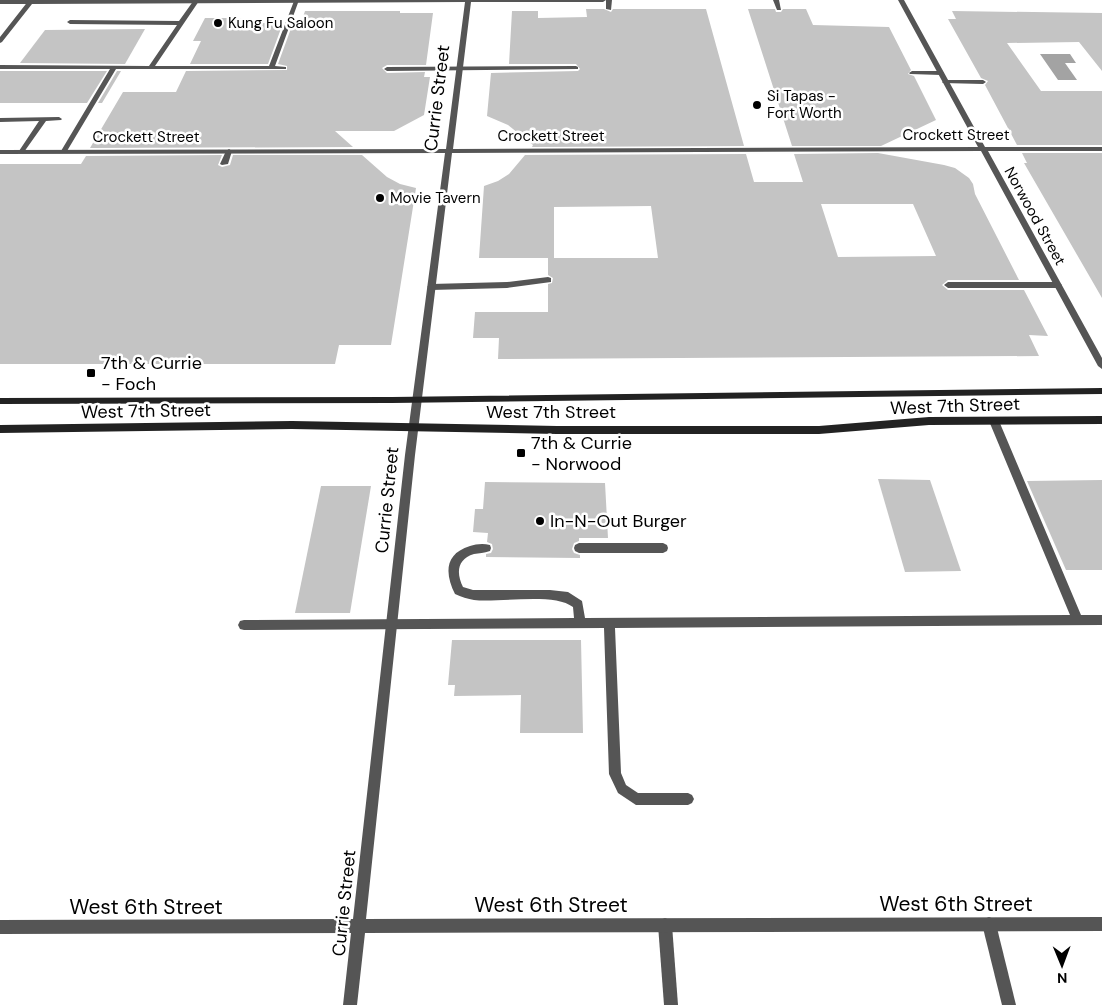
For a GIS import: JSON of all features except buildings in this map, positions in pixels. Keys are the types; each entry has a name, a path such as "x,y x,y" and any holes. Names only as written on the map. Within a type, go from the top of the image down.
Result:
{"main road":[{"name":"West 7th Street","path":"0,401 416,399 1102,390"},
{"name":"West 7th Street","path":"0,429 292,425 557,430 819,430 929,421 1102,420"}],"street":[{"name":"Currie Street","path":"350,1005 416,399 468,0"},
{"path":"0,2 603,0"},
{"path":"609,0 609,9"},
{"path":"776,0 778,9"},
{"name":"Norwood Street","path":"901,0 1102,366"},
{"path":"0,41 32,1"},
{"path":"151,67 196,1"},
{"path":"272,67 297,1"},
{"path":"70,22 180,22"},
{"path":"0,67 284,68"},
{"path":"64,151 114,67"},
{"path":"387,69 576,68"},
{"path":"912,73 940,73"},
{"path":"946,82 983,82"},
{"path":"0,120 59,119"},
{"path":"22,152 43,120"},
{"name":"Crockett Street","path":"0,152 1102,149"},
{"path":"224,164 230,151"},
{"path":"430,286 507,285 548,280"},
{"path":"948,285 1058,285"},
{"path":"994,421 1078,620"},
{"path":"486,548 474,548 460,554 453,566 453,581 459,591 473,595 550,595 568,598 578,605 580,623"},
{"path":"579,548 663,548"},
{"path":"244,625 1102,620"},
{"path":"609,624 615,774 622,789 636,799 688,799"},
{"path":"989,924 1009,1005"},
{"name":"West 6th Street","path":"0,927 1102,924"},
{"path":"665,925 671,1005"}],"shaded area":[{"path":"1040,54 1070,54 1076,63 1065,63 1077,80 1058,80"}],"place":[{"name":"Kung Fu Saloon","path":"218,23"},
{"name":"Si Tapas - Fort Worth","path":"757,105"},
{"name":"Movie Tavern","path":"380,198"},
{"name":"7th & Currie - Foch","path":"91,373"},
{"name":"7th & Currie - Norwood","path":"521,453"},
{"name":"In-N-Out Burger","path":"540,521"}]}
